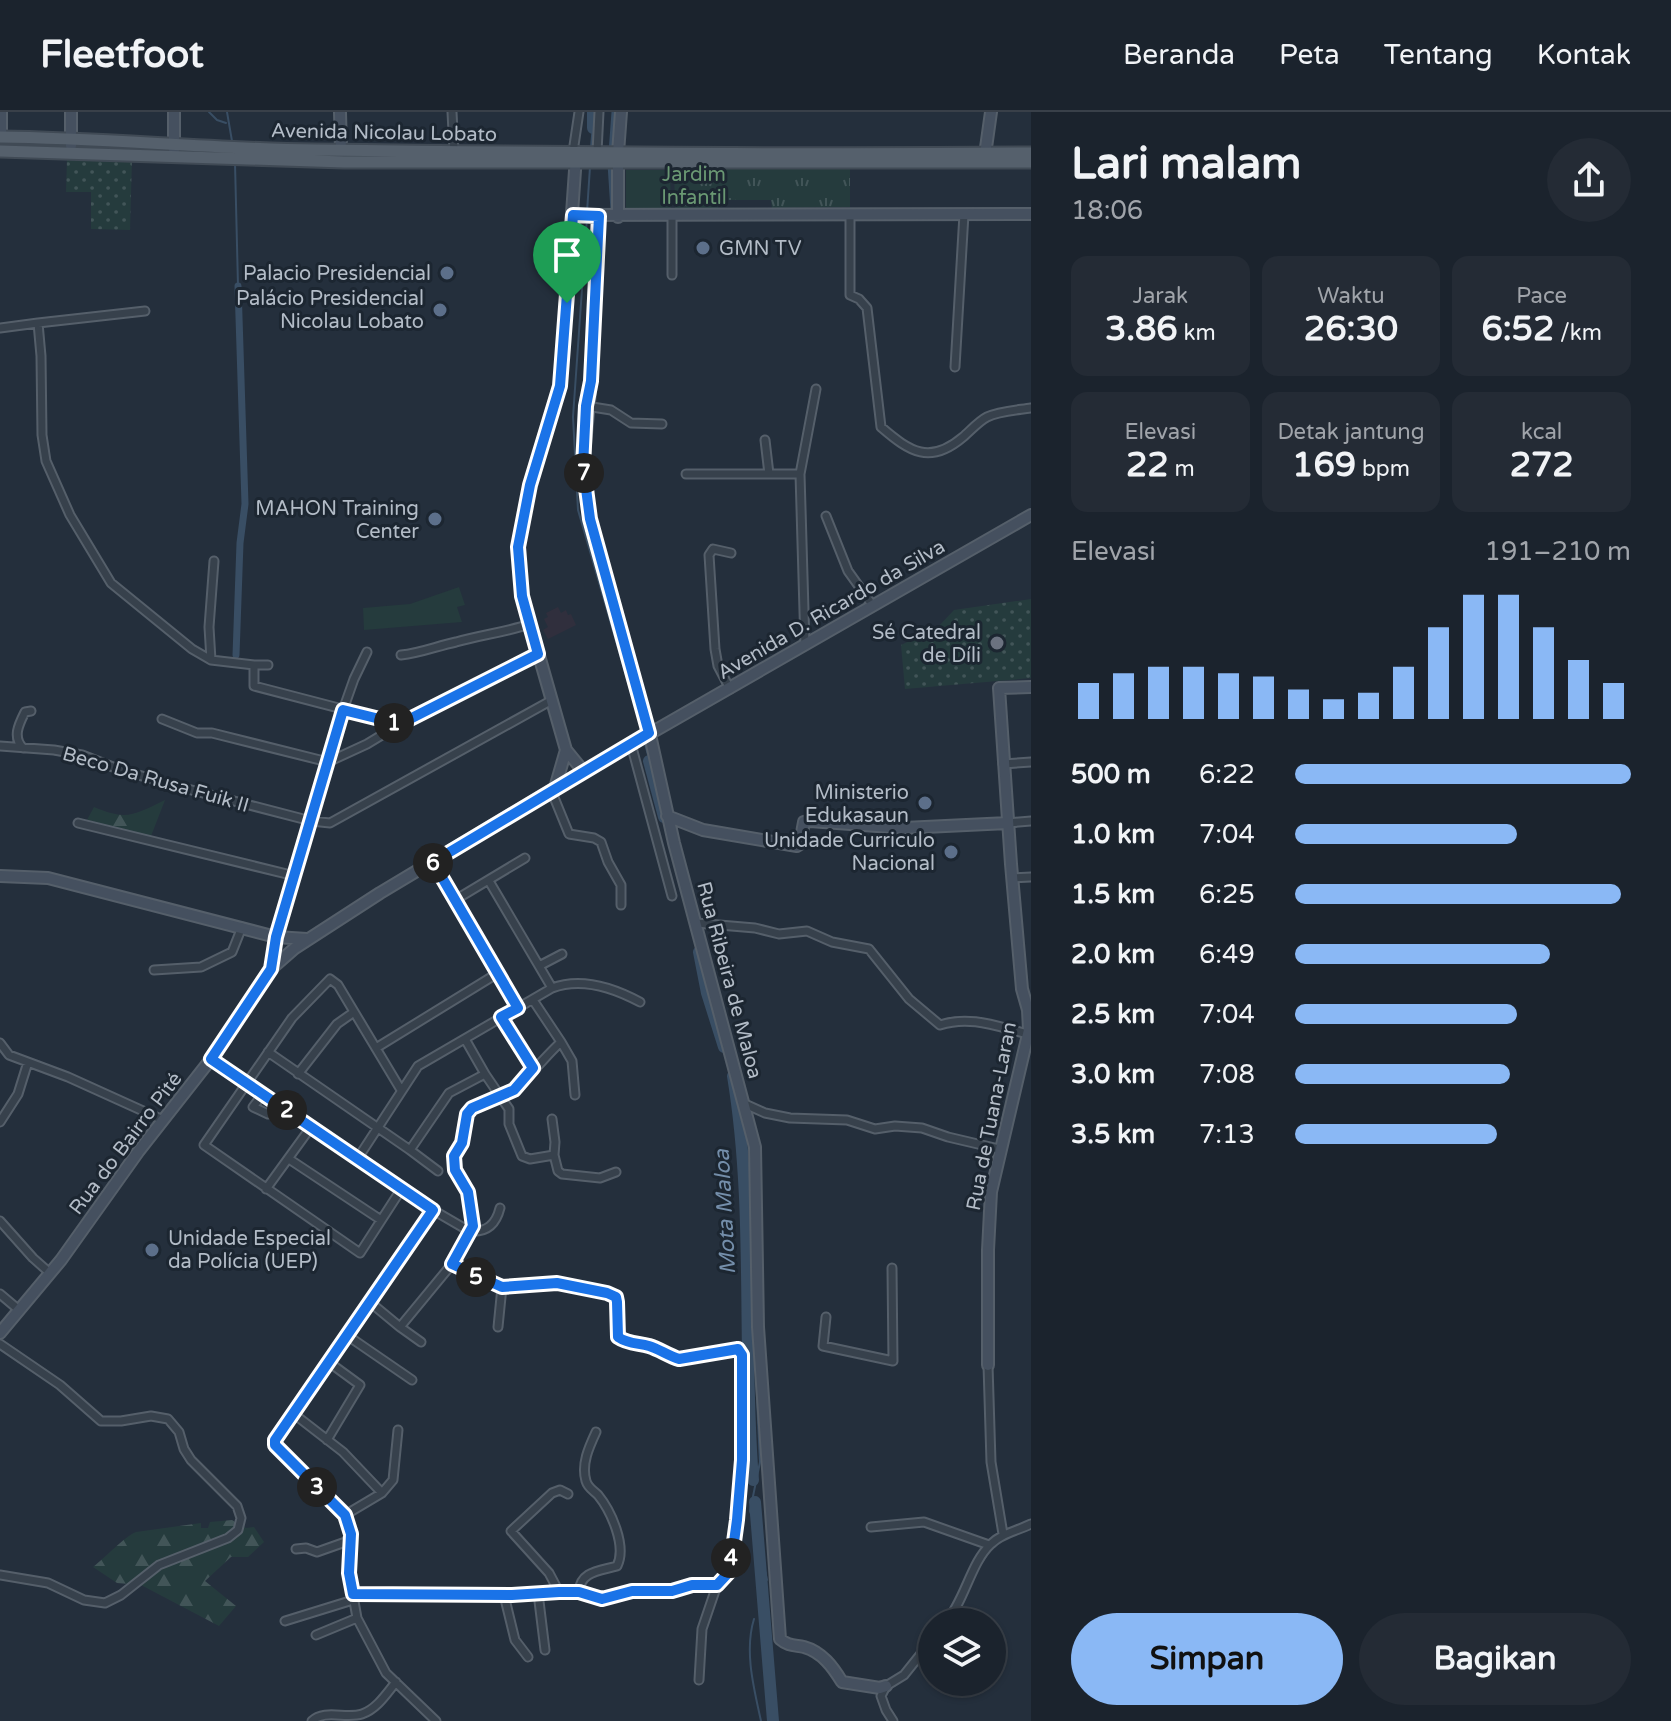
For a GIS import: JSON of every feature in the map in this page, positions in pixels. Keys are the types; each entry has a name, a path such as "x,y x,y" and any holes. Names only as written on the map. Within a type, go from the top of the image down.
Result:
{"main road":[{"name":"Avenida Nicolau Lobato","path":"0,137 174,143 226,153"},
{"name":"Avenida Nicolau Lobato","path":"246,154 341,150 575,156"},
{"name":"Avenida Nicolau Lobato","path":"0,151 175,157 226,153 575,156"},
{"path":"984,158 1031,153"},
{"path":"575,156 984,158 1031,162"}],"street":[{"path":"0,137 1,112"},
{"path":"71,112 71,152"},
{"path":"174,112 175,157"},
{"path":"340,112 341,150"},
{"path":"452,112 454,152"},
{"path":"579,112 575,216 560,386 530,485 518,547 522,596 566,750 584,772"},
{"path":"596,158 599,112"},
{"path":"618,217 621,112"},
{"path":"984,158 991,112"},
{"path":"850,214 850,295 867,308 881,427 919,453 948,450 987,417 1031,408"},
{"path":"955,367 964,214"},
{"path":"575,216 1031,214"},
{"name":"Rua Ribeira de Maloa","path":"594,216 591,381 586,406 583,466 590,519 755,1147 758,1327 780,1639 788,1645 820,1653 842,1682 880,1688 886,1686"},
{"path":"672,216 672,275"},
{"path":"0,328 145,311"},
{"path":"38,323 42,435 46,461 70,515 115,588 183,643 211,660 268,665"},
{"path":"805,645 800,474 816,389"},
{"path":"586,406 611,410 631,423 662,424"},
{"path":"765,440 769,474"},
{"path":"686,474 800,474"},
{"name":"Avenida D. Ricardo da Silva","path":"632,744 1031,515"},
{"path":"826,516 848,571 873,606"},
{"path":"730,689 718,666 715,649 709,555 713,549 731,553"},
{"path":"211,660 209,627 214,561"},
{"path":"401,655 424,653 530,624"},
{"path":"271,969 276,937 343,710 367,652"},
{"path":"162,719 197,733 212,733 328,762 538,654"},
{"path":"254,665 254,686 400,724"},
{"name":"Rua de Tuana-Laran","path":"1003,1534 991,1462 989,1206 999,1149 1028,1034 1028,1010 1022,989 1012,878 999,688 1031,687"},
{"path":"311,821 330,823 552,700"},
{"path":"23,748 17,739 20,721 25,712 31,711"},
{"path":"3,746 17,739"},
{"path":"0,876 48,878 276,937 307,939 632,744 672,896"},
{"name":"Beco Da Rusa Fuik II","path":"3,746 82,755 132,773 311,821"},
{"path":"566,750 553,789 569,834 597,839 603,845 608,862 621,885 621,905"},
{"path":"1003,764 1031,762"},
{"path":"667,816 703,830 797,846 804,822 810,821 904,828 1031,821"},
{"path":"78,823 295,876"},
{"path":"455,900 525,858"},
{"path":"433,862 518,1008"},
{"path":"1012,878 1031,877"},
{"path":"489,881 552,988"},
{"path":"696,923 755,928 779,934 807,931 832,942 869,949 909,999 940,1025 954,1021 976,1021 1028,1034"},
{"path":"154,970 206,965 232,952 242,927"},
{"name":"Rua do Bairro Pité","path":"0,1333 50,1273 211,1059 271,969 307,939"},
{"path":"539,966 562,954"},
{"path":"376,1048 498,973"},
{"path":"401,1090 335,981 328,980 307,1000 204,1145 360,1253 402,1188"},
{"path":"358,1158 418,1066 552,988 567,984 612,988 640,1002"},
{"path":"533,1000 572,1061 575,1095"},
{"path":"298,1074 337,1024 354,1012"},
{"path":"501,1017 533,1068"},
{"path":"465,1039 509,1109 509,1124 522,1156 530,1159 554,1155"},
{"path":"400,1327 452,1264 473,1226 468,1192 455,1170 454,1156 462,1143 467,1114 472,1108 514,1090 561,1042"},
{"path":"0,1043 9,1055 163,1120"},
{"path":"268,1052 438,1171"},
{"path":"211,1059 433,1210 469,1231 492,1226 500,1208"},
{"path":"0,1122 18,1094 28,1062"},
{"path":"410,1150 449,1093 485,1074"},
{"path":"263,1094 253,1107 268,1114"},
{"path":"745,1104 765,1113 790,1118 847,1120 875,1129 895,1126 922,1128 999,1149"},
{"path":"552,1119 558,1171 600,1178 616,1172"},
{"path":"266,1189 311,1127"},
{"path":"289,1159 381,1220"},
{"path":"433,1210 275,1440 275,1445 345,1515 351,1540 349,1573 357,1618 386,1673 436,1721"},
{"path":"0,1221 50,1273"},
{"path":"452,1264 502,1287 557,1283 616,1297 618,1337 624,1342 650,1346 679,1359 738,1349 742,1355 739,1495 730,1571 717,1585 702,1629 699,1680"},
{"path":"826,1317 823,1346 893,1361 892,1268"},
{"path":"498,1327 502,1287"},
{"path":"0,1294 19,1310"},
{"path":"371,1303 421,1342"},
{"path":"348,1336 412,1380"},
{"path":"0,1344 60,1385 101,1421 151,1416 168,1419 177,1428 184,1449 197,1468 237,1506 241,1518 238,1530 228,1538 159,1565 121,1595 105,1603 84,1600 48,1583 0,1575"},
{"path":"327,1440 360,1385 330,1363"},
{"path":"294,1414 343,1452 382,1493"},
{"path":"345,1515 382,1493 393,1480 398,1430"},
{"path":"579,1592 580,1581 586,1575 617,1566 620,1559 620,1543 606,1507 587,1486 585,1478 588,1449 596,1432"},
{"path":"559,1592 549,1573 511,1531 552,1493 560,1490 568,1494"},
{"path":"871,1527 924,1522 989,1545"},
{"path":"956,1608 989,1545 1003,1534 1031,1524"},
{"path":"296,1549 306,1548 317,1552 351,1540"},
{"path":"285,1621 353,1597 579,1592 602,1599 632,1591 672,1591 692,1585 717,1585"},
{"path":"538,1593 545,1650"},
{"path":"504,1595 515,1640 528,1657"},
{"path":"316,1635 357,1618"},
{"path":"893,1721 881,1696 886,1686 904,1675 918,1658"},
{"path":"312,1721 320,1715 363,1714 380,1701 396,1682"}],"shaded area":[{"path":"558,607 561,613 566,610 568,615 571,614 576,625 548,639 543,630 548,627 544,619 548,617 546,613"}],"green space":[{"path":"67,158 132,159 130,230 91,229 91,192 66,192"},
{"name":"Jardim Infantil","path":"674,165 850,167 850,207 772,208 771,200 719,200 718,209 675,208"},
{"path":"626,170 670,170 671,209 626,209"},
{"path":"459,587 465,605 457,607 462,622 364,630 363,608 410,604"},
{"path":"1031,599 1031,678 905,689 901,645 937,628 954,610"},
{"path":"165,800 151,836 87,820 94,807 123,815"},
{"path":"232,1520 246,1528 254,1527 264,1542 248,1557 231,1557 205,1581 236,1606 219,1626 141,1585 117,1583 93,1567 136,1532 201,1523 201,1528 208,1528 210,1522"}],"waterway":[{"path":"209,112 226,123"},
{"path":"227,112 232,141"},
{"name":"Mota Maloa","path":"593,112 593,128"},
{"name":"Mota Maloa","path":"591,148 594,112"},
{"path":"612,153 615,112"},
{"path":"235,163 238,286"},
{"path":"611,164 614,210"},
{"path":"587,212 590,167"},
{"path":"587,218 573,417 578,510 643,734"},
{"path":"236,655 240,543 245,504 238,286"},
{"name":"Mota Maloa","path":"644,740 655,781"},
{"name":"Mota Maloa","path":"649,761 664,817"},
{"name":"Mota Maloa","path":"699,952 707,993 724,1047"},
{"name":"Mota Maloa","path":"733,1076 744,1176 753,1480"},
{"name":"Mota Maloa","path":"744,1123 753,1305"},
{"path":"753,1520 750,1511 760,1462 755,1355"},
{"name":"Mota Maloa","path":"755,1502 773,1721"},
{"path":"765,1571 767,1580"},
{"path":"754,1619 750,1657 761,1721"}],"place":[{"name":"GMN TV","path":"703,248"},
{"name":"Palacio Presidencial","path":"447,273"},
{"name":"Palácio Presidencial Nicolau Lobato","path":"440,310"},
{"name":"MAHON Training Center","path":"435,519"},
{"name":"Sé Catedral de Díli","path":"997,643"},
{"name":"Ministerio Edukasaun","path":"925,803"},
{"name":"Unidade Curriculo Nacional","path":"951,852"},
{"name":"Unidade Especial da Polícia (UEP)","path":"152,1250"}],"route":[{"path":"573,215 599,216 591,381 586,406 583,466 590,519 649,733 433,862 518,1008 501,1017 533,1068 514,1090 472,1108 467,1114 462,1143 454,1156 455,1170 468,1192 473,1226 452,1264 502,1287 557,1283 607,1293 616,1297 618,1337 624,1342 650,1346 670,1357 679,1359 738,1349 742,1355 743,1380 742,1460 730,1571 717,1585 692,1585 672,1591 632,1591 602,1599 579,1592 512,1595 353,1594 349,1573 351,1534 343,1509 295,1467 275,1445 275,1440 433,1210 211,1059 271,969 276,937 343,710 400,724 538,654 522,596 518,547 530,485 560,386 567,303 573,215"}]}
